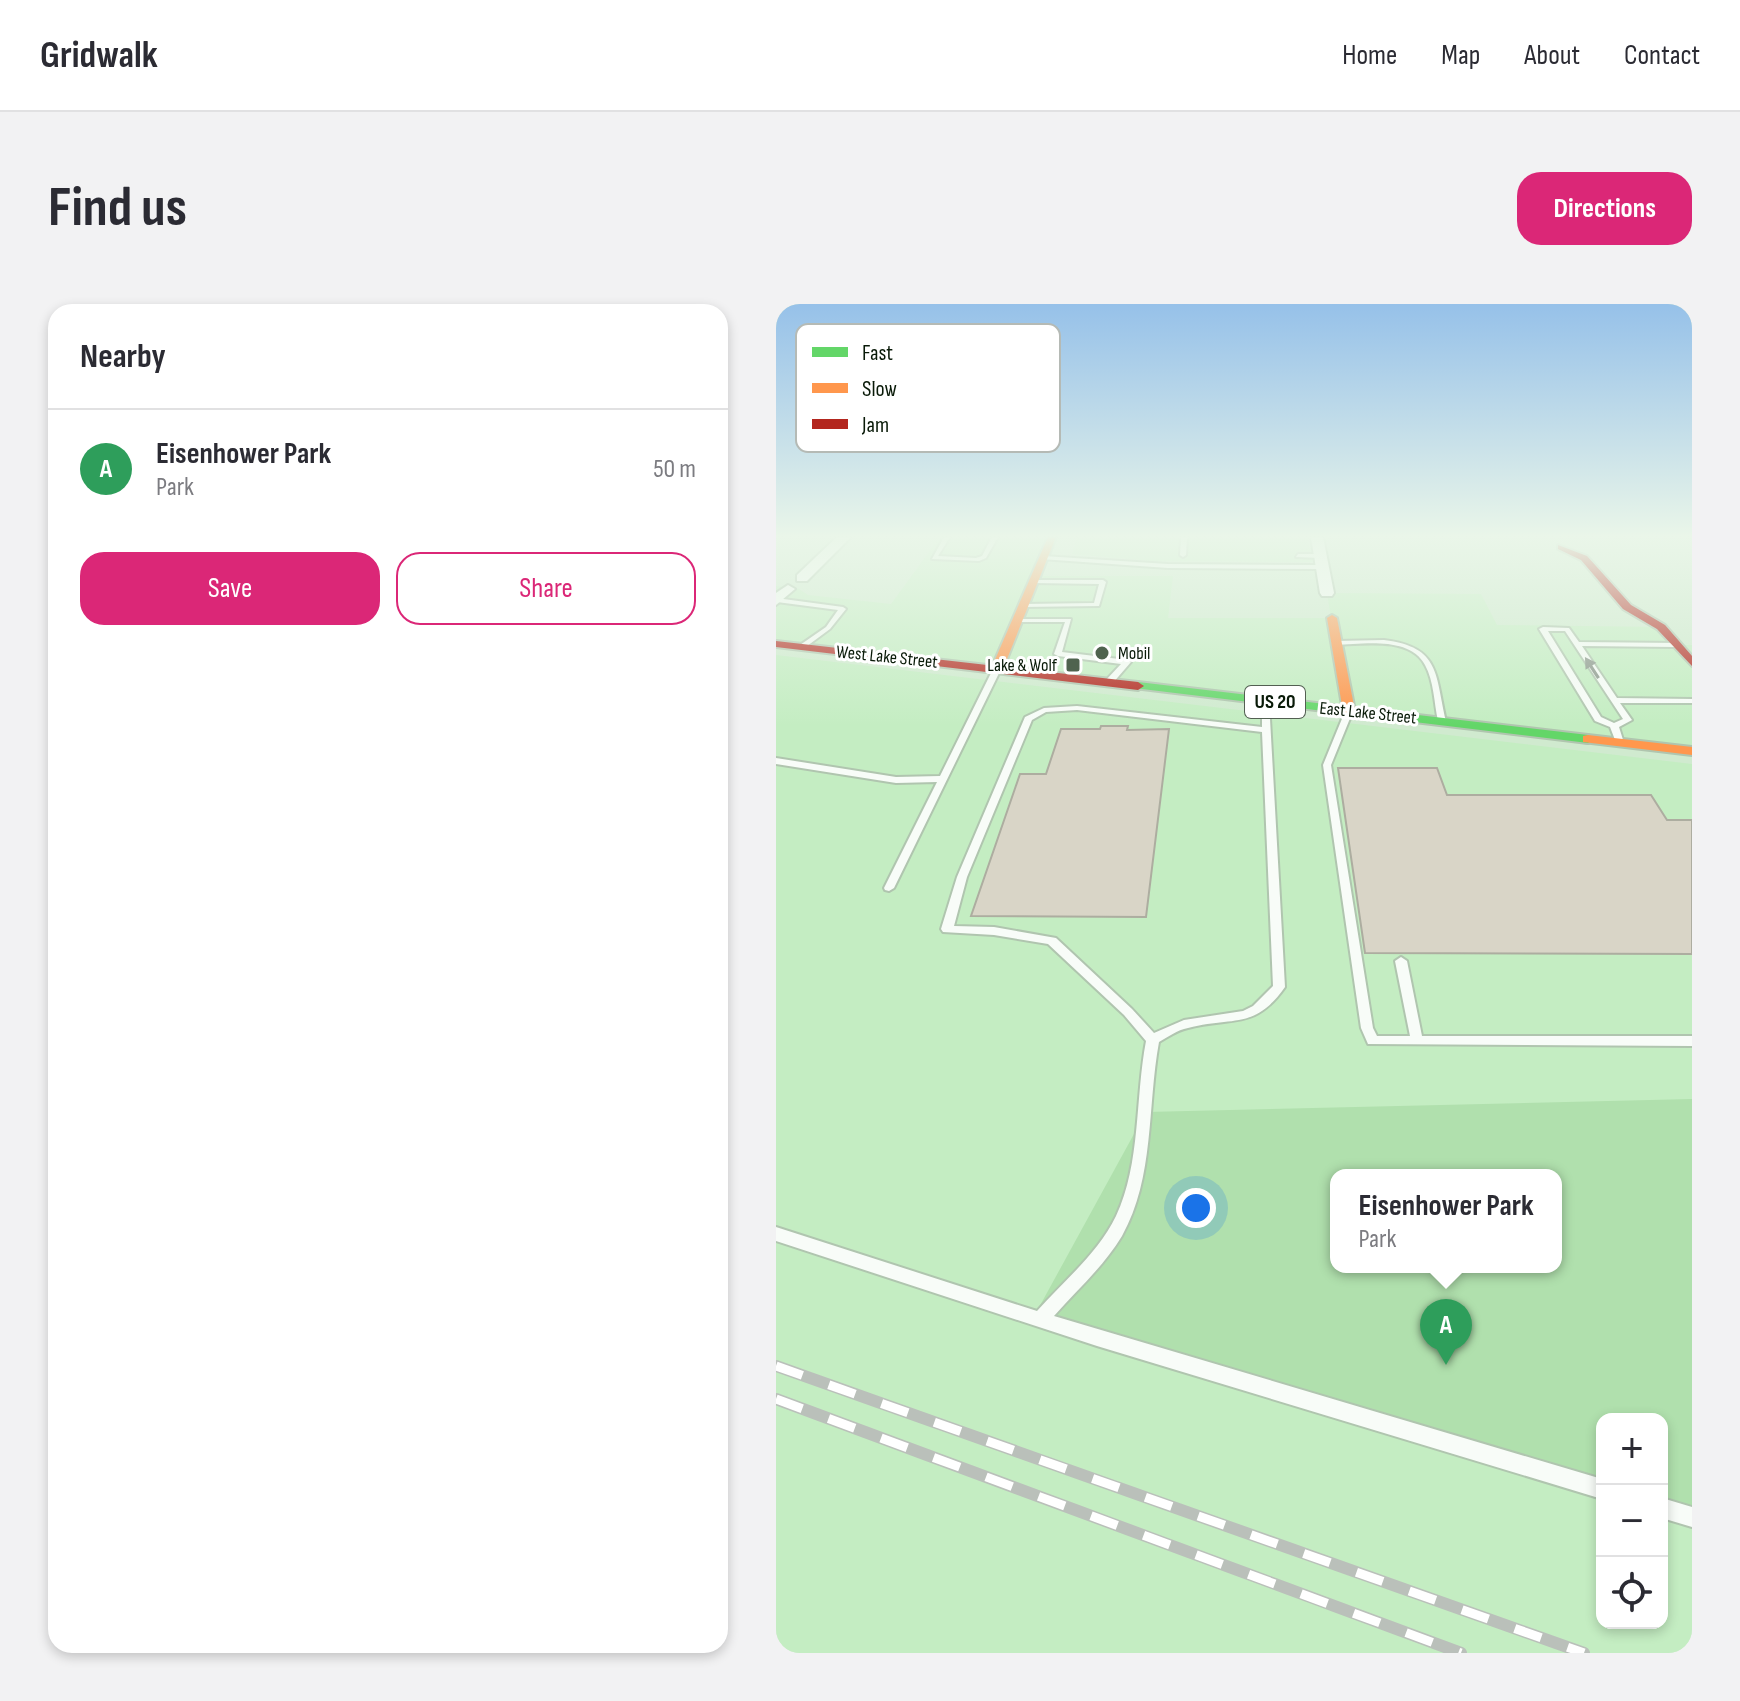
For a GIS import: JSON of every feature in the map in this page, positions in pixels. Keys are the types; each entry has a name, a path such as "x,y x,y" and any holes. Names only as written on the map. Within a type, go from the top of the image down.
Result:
{"main road":[{"path":"997,669 1026,600"},
{"path":"1621,600 1661,627 1687,656"},
{"path":"1332,618 1349,711"},
{"name":"West Lake Street","path":"776,644 997,669"},
{"name":"East Lake Street","path":"997,669 1442,721 1617,735 1692,751"}],"lane":[{"path":"803,647 828,628 843,609 804,600"},
{"path":"1021,613 1097,605 1098,600"},
{"path":"1021,613 1069,620 1058,654 1127,662 1109,682"},
{"path":"1543,629 1567,629 1613,700 1628,720 1617,735 1598,719 1543,629"},
{"path":"1336,643 1399,643 1427,661 1442,721"},
{"path":"1577,644 1687,656"},
{"path":"889,888 997,669"},
{"path":"1613,700 1692,701"},
{"path":"1040,1319 1088,1267 1122,1220 1133,1190 1147,1066 1153,1040 1185,1023 1233,1019 1263,1007 1279,987 1265,701"},
{"path":"1153,1040 1128,1012 1052,941 994,931 947,929 962,877 1028,719 1044,710 1105,710 1266,730"},
{"path":"1349,711 1327,765 1367,1028 1373,1041 1692,1041"},
{"path":"776,761 896,780 943,779"},
{"path":"1401,961 1417,1041"},
{"path":"776,1234 1040,1319 1596,1487"},
{"path":"1668,1510 1692,1517"}],"shaded area":[{"path":"776,600 854,600 891,604 894,600 1170,600 1168,618 1331,618 1328,600 1484,600 1497,625 1661,627 1676,645 1692,645 1692,751 776,644"},
{"path":"776,655 1692,764 1692,1653 776,1653"},
{"path":"1692,1099 1692,1528 1668,1520 1668,1413 1596,1413 1596,1496 1037,1311 1146,1112"}],"building":[{"path":"1101,726 1128,726 1127,730 1169,729 1146,917 971,916 1020,774 1046,774 1061,729 1100,729"},
{"path":"1338,768 1437,768 1447,795 1651,795 1667,820 1692,820 1692,954 1365,953"}],"railway":[{"path":"776,1366 1584,1653"},
{"path":"776,1399 1461,1653"}],"traffic: fast":[{"path":"1138,686 1588,739"}],"traffic: slow":[{"path":"997,669 1026,600"},
{"path":"1332,618 1349,711"},
{"path":"1588,739 1692,751"}],"traffic: jam":[{"path":"1621,600 1661,627 1692,663"},
{"path":"776,644 1138,686"}],"place":[{"name":"Mobil","path":"1102,653"},
{"name":"Lake & Wolf","path":"1073,665"},
{"name":"Eisenhower Park","path":"1446,1365"}]}
